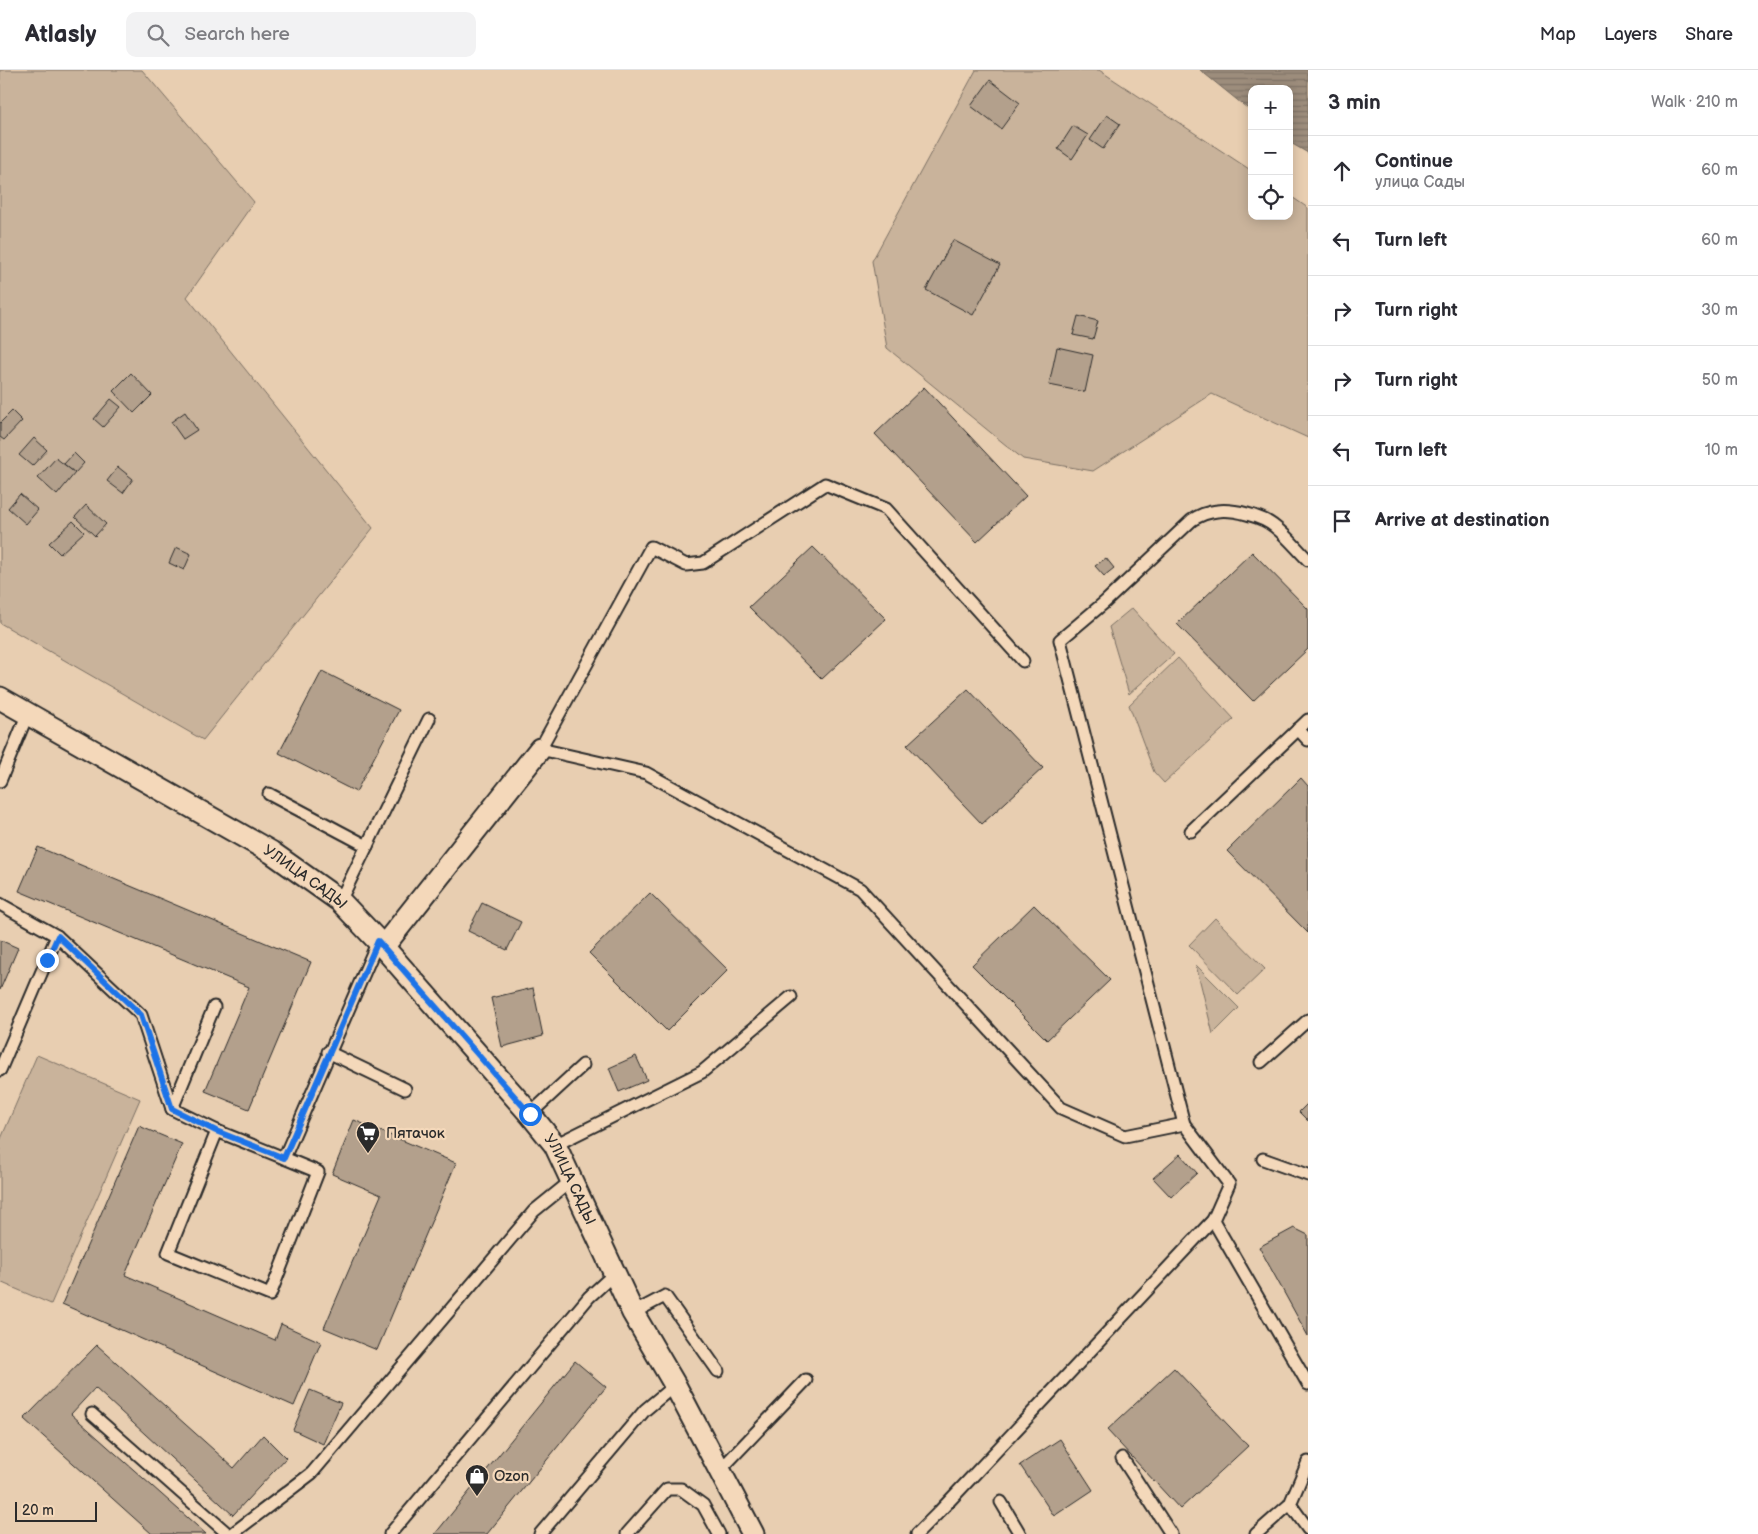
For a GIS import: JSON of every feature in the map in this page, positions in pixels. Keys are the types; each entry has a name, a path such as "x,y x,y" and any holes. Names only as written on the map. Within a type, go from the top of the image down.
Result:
{"street":[{"name":"УЛИЦА САДЫ","path":"0,698 271,852 340,901 381,944 555,1145 633,1313 675,1385 753,1534"},
{"path":"381,944 540,750"}],"lane":[{"path":"1023,661 886,509 825,484 704,563 686,565 651,546 540,750 646,772 860,889 1061,1108 1125,1136 1184,1124"},
{"path":"917,1534 1213,1220 1229,1184 1184,1124 1060,640 1105,602 1192,520 1202,514 1218,510 1252,515 1274,526 1308,560"},
{"path":"0,781 28,713"},
{"path":"340,901 429,719"},
{"path":"1191,830 1308,720"},
{"path":"1298,729 1308,740"},
{"path":"269,794 367,846"},
{"path":"0,904 58,936 141,1015 172,1109 216,1131 318,1172 270,1295 168,1254 216,1131"},
{"path":"0,1070 58,936"},
{"path":"284,1158 328,1052 381,944"},
{"path":"555,1145 702,1072 790,997"},
{"path":"172,1109 214,1007"},
{"path":"1261,1062 1308,1020"},
{"path":"328,1052 405,1090"},
{"path":"530,1114 583,1065"},
{"path":"1263,1159 1308,1175"},
{"path":"232,1534 312,1473 534,1211 571,1181"},
{"path":"1213,1220 1308,1384"},
{"path":"390,1534 589,1297 614,1274"},
{"path":"633,1313 665,1296 718,1370"},
{"path":"720,1469 806,1380"},
{"path":"540,1534 645,1410 675,1385"},
{"path":"92,1414 228,1534"},
{"path":"1122,1458 1171,1534"},
{"path":"1256,1534 1290,1504 1308,1462"},
{"path":"627,1534 667,1489 681,1489 703,1505 719,1534"},
{"path":"1001,1502 1020,1534"},
{"path":"1290,1504 1308,1529"}],"shaded area":[{"path":"0,70 142,70 254,202 187,297 373,528 203,740 0,623"},
{"path":"976,70 1099,70 1248,168 1248,220 1293,220 1293,198 1308,208 1308,438 1212,394 1093,471 1023,459 887,348 872,261"},
{"path":"1200,70 1308,70 1308,153 1293,144 1293,85 1248,85 1248,109"},
{"path":"1132,608 1174,654 1129,694 1109,627"},
{"path":"1178,658 1234,719 1164,783 1154,772 1129,705"},
{"path":"1215,918 1265,969 1238,995 1189,945"},
{"path":"1196,965 1239,1008 1213,1034"},
{"path":"37,1055 140,1099 51,1304 0,1282 0,1141"}],"building":[{"path":"990,80 1020,103 1001,129 971,106"},
{"path":"1107,115 1120,124 1103,149 1090,140"},
{"path":"1073,126 1088,135 1072,159 1058,149"},
{"path":"953,240 1000,265 973,315 926,290"},
{"path":"1078,316 1098,321 1093,339 1073,335"},
{"path":"1057,347 1093,355 1085,392 1049,385"},
{"path":"131,373 152,395 134,413 113,391"},
{"path":"924,387 1026,496 977,542 875,434"},
{"path":"111,399 121,407 103,427 94,419"},
{"path":"12,411 22,421 4,440 0,437 0,423"},
{"path":"185,412 197,430 183,439 171,422"},
{"path":"34,438 47,450 32,466 19,455"},
{"path":"74,453 84,463 75,473 64,464"},
{"path":"56,458 75,473 57,495 38,478"},
{"path":"118,467 133,479 123,493 107,481"},
{"path":"20,494 38,510 26,524 8,508"},
{"path":"86,505 106,524 95,536 75,517"},
{"path":"73,521 84,532 60,554 49,543"},
{"path":"176,547 191,554 184,570 169,563"},
{"path":"813,547 886,619 822,679 749,607"},
{"path":"1252,552 1308,609 1308,649 1253,701 1177,624"},
{"path":"1106,558 1114,568 1104,576 1095,566"},
{"path":"322,671 399,710 356,792 279,753"},
{"path":"968,689 1043,768 982,824 907,745"},
{"path":"1301,778 1308,786 1308,933 1227,851"},
{"path":"38,847 311,962 249,1109 205,1091 249,987 19,891"},
{"path":"650,893 728,970 667,1031 589,953"},
{"path":"482,903 521,922 507,950 468,931"},
{"path":"1034,905 1110,980 1047,1040 972,965"},
{"path":"0,940 18,948 0,990"},
{"path":"533,988 543,1036 502,1047 491,998"},
{"path":"636,1056 647,1080 619,1092 609,1068"},
{"path":"1308,1103 1308,1121 1299,1112"},
{"path":"354,1120 456,1163 377,1350 324,1328 381,1195 332,1174"},
{"path":"139,1126 182,1144 125,1275 275,1340 281,1324 321,1342 294,1406 62,1304"},
{"path":"1180,1154 1197,1173 1171,1197 1153,1178"},
{"path":"1294,1228 1308,1235 1308,1336 1259,1247"},
{"path":"97,1345 234,1468 263,1435 286,1458 233,1515 95,1388 71,1414 206,1534 152,1534 24,1419"},
{"path":"575,1361 606,1387 487,1534 435,1534"},
{"path":"1174,1368 1248,1446 1180,1509 1107,1430"},
{"path":"310,1390 341,1403 323,1444 293,1430"},
{"path":"1060,1439 1093,1490 1054,1516 1020,1465"}],"place":[{"name":"Пятачок","path":"368,1154"},
{"name":"Ozon","path":"477,1497"}],"route":[{"path":"47,960 58,936 141,1015 172,1109 216,1131 284,1158 328,1052 378,941 530,1114"}]}
